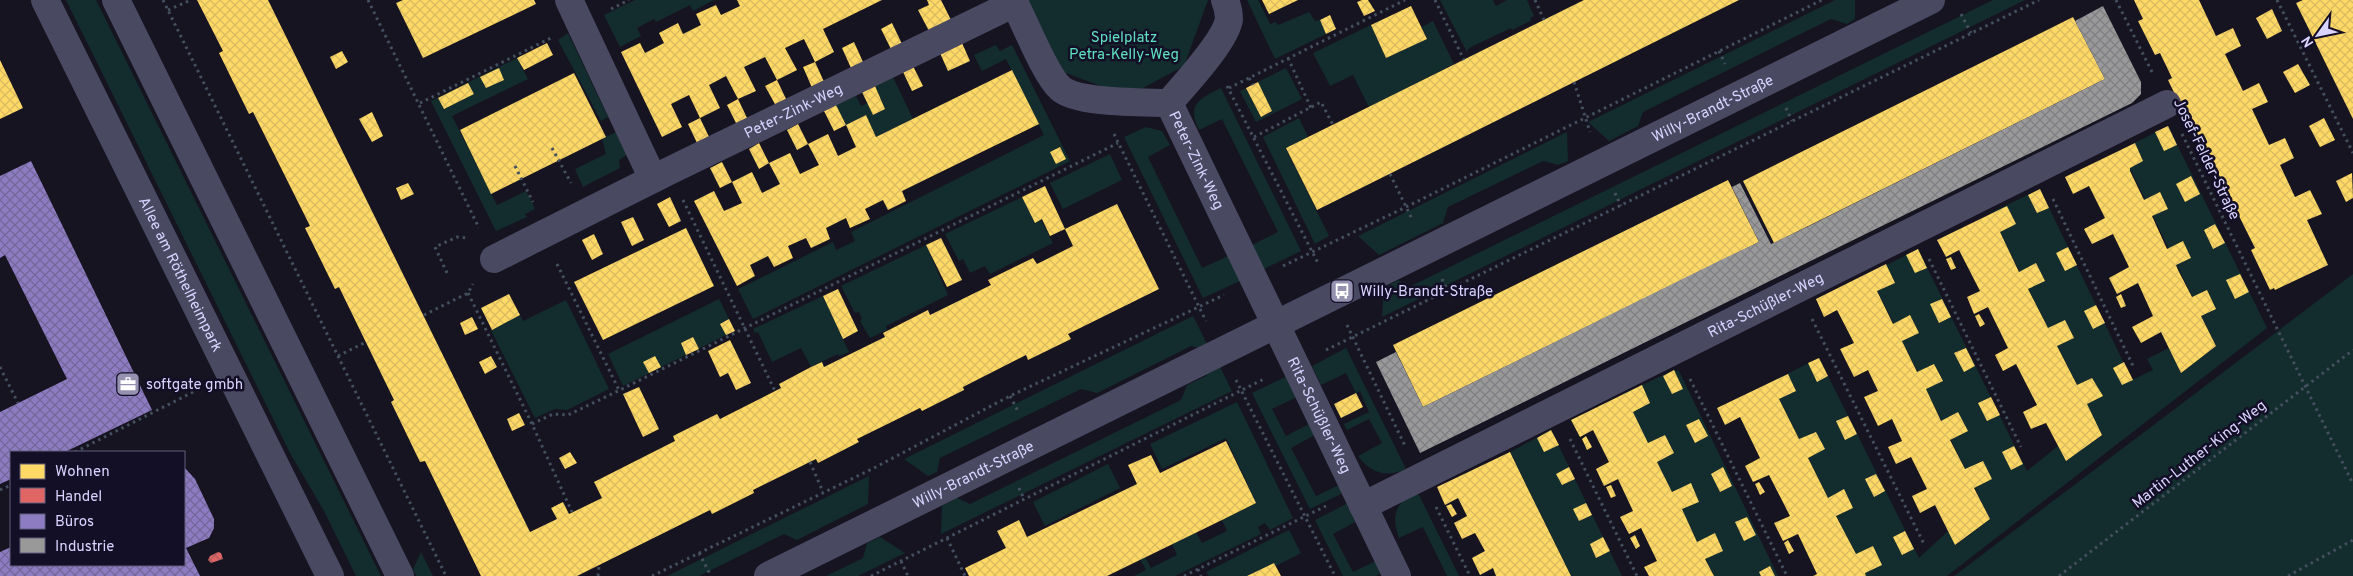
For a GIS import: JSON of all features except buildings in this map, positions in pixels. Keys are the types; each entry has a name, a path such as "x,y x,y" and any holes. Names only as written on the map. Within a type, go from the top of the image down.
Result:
{"street":[{"name":"Allee am Röthelheimpark","path":"45,0 330,576"},
{"path":"116,0 400,576"},
{"path":"1169,104 1210,53 1225,30 1229,19 1225,0"},
{"name":"Willy-Brandt-Straße","path":"768,576 1931,0"},
{"name":"Peter-Zink-Weg","path":"494,258 1014,2 1050,76 1060,89 1074,97 1169,104 1275,324"},
{"path":"574,12 661,175"},
{"name":"Rita-Schüßler-Weg","path":"1360,498 1556,410 2167,104"},
{"name":"Rita-Schüßler-Weg","path":"1275,324 1397,576"}],"path":[{"path":"163,0 446,576"},
{"path":"168,10 191,0"},
{"path":"368,0 420,103 494,258 468,293 424,315"},
{"path":"1229,88 1405,0"},
{"path":"1435,0 1464,60"},
{"path":"1534,0 1544,20"},
{"path":"652,576 874,468 1010,396 1199,308 1822,0"},
{"path":"871,576 1295,364 1457,287 2039,0"},
{"name":"Josef-Felder-Straße","path":"2116,0 2353,484"},
{"path":"2276,0 2353,153"},
{"path":"420,103 574,12"},
{"path":"1210,53 1313,252"},
{"path":"1288,58 1311,108"},
{"path":"1249,78 1252,85"},
{"path":"1254,137 1321,102 1333,125"},
{"path":"532,424 553,414 568,415 1118,143"},
{"path":"552,148 586,212"},
{"path":"515,166 620,390"},
{"path":"2038,168 2134,368"},
{"path":"661,175 745,328 775,391"},
{"path":"1915,230 2021,447"},
{"path":"447,272 435,247 457,237"},
{"path":"1797,288 1924,544"},
{"path":"468,293 532,424 572,512"},
{"path":"338,356 366,342"},
{"path":"1676,350 1787,576"},
{"name":"Martin-Luther-King-Weg","path":"2058,576 2353,350"},
{"path":"0,367 18,404"},
{"path":"77,451 193,392"},
{"path":"1556,410 1637,576"},
{"path":"810,462 823,492"},
{"path":"1184,576 1360,498"},
{"path":"947,538 965,576"},
{"path":"2288,576 2353,540"},
{"path":"700,553 711,576"},
{"path":"901,561 908,576"},
{"path":"598,576 599,566"},
{"path":"1198,569 1201,576"}],"green space":[{"path":"66,0 96,0 381,576 356,576 324,511 290,453"},
{"path":"635,0 714,0 693,11 690,5 656,22 654,19 637,28 641,36 620,47 604,15"},
{"name":"Spielplatz Petra-Kelly-Weg","path":"1021,0 1208,0 1184,66 1128,96 1055,69"},
{"path":"1247,0 1258,0 1270,24 1276,22 1278,25 1309,12 1315,21 1320,20 1326,34 1275,59"},
{"path":"1440,0 1493,0 1496,6 1507,0 1527,0 1534,16 1530,18 1531,21 1512,30 1511,28 1469,48 1467,52"},
{"path":"1835,0 1855,0 1855,19 1847,24 1831,19 1643,112 1638,126 1609,141 1588,122"},
{"path":"1993,0 2025,0 1382,317 1384,288 1398,280 1409,287"},
{"path":"1433,21 1454,64 1369,107 1353,75 1330,86 1313,53 1371,25 1386,58 1427,39 1422,27"},
{"path":"568,33 608,117 601,121 558,40"},
{"path":"996,45 1000,51 1012,45 1070,161 753,319 738,289 833,242 836,250 855,241 851,232 1044,135 1006,59 982,71 974,55"},
{"path":"517,58 528,79 452,116 497,205 526,191 535,209 525,214 527,217 496,231 431,101"},
{"path":"1286,68 1302,99 1256,122 1240,91 1246,88 1261,117 1272,112 1258,82"},
{"path":"893,77 913,119 876,137 866,115 846,125 836,105 856,96 861,106 867,103 873,115 885,109 875,86"},
{"path":"1221,88 1301,251 1264,269 1252,245 1278,232 1222,119 1199,130 1195,121 1194,114 1197,103"},
{"path":"1299,118 1308,137 1286,149 1329,236 1315,244 1263,137"},
{"path":"2168,126 2267,328 1947,576 1866,576 1771,382 1819,358 1919,558 1948,531 1956,545 1990,519 1869,274 1918,249 2027,471 2058,446 2066,461 2102,435 1990,213 2040,189 2132,380 2153,370 2147,359 2169,348 2181,373 2216,346 2121,150"},
{"path":"1146,127 1162,131 1170,145 1148,157 1202,268 1228,256 1240,281 1203,298 1124,137"},
{"path":"616,132 627,155 619,160 620,168 583,187 575,169 606,154 602,139"},
{"path":"1567,132 1568,161 1558,165 1543,161 1448,207 1443,223 1379,255 1358,236"},
{"path":"1110,154 1122,180 1063,209 1050,183"},
{"path":"1022,197 1035,223 1041,220 1053,243 990,274 985,266 970,273 963,259 959,261 945,234"},
{"path":"926,245 948,295 886,326 887,330 870,338 860,321 862,319 859,312 855,313 841,286"},
{"path":"2353,274 2353,576 1954,576"},
{"path":"823,296 849,352 839,356 838,354 811,367 801,348 772,362 758,332 755,333 753,329"},
{"path":"719,299 729,319 720,324 726,335 623,386 608,354"},
{"path":"566,300 609,389 567,410 555,409 535,418 491,330 520,315 523,321"},
{"path":"1193,316 1207,344 1199,348 1191,346 1097,393 1081,389 940,458 937,472 928,476 904,459"},
{"path":"1346,348 1406,469 1392,473 1379,472 1373,470 1358,456 1382,443 1369,419 1347,430 1344,424 1369,412 1360,391 1356,393 1346,373 1321,385 1312,366"},
{"path":"1218,363 1232,391 941,534 942,506 957,498 970,504 1181,400 1187,385 1206,376 1208,368"},
{"path":"1674,370 1679,371 1778,576 1714,576 1623,394"},
{"path":"1287,376 1297,397 1272,409 1286,436 1309,424 1315,435 1291,448 1316,496 1339,485 1343,493 1310,509 1252,393"},
{"path":"1237,402 1293,518 1270,530 1265,523 1258,527 1261,534 1175,576 1134,576 1146,570 1140,559 1145,557 1151,568 1177,555 1172,544 1196,532 1202,543 1227,531 1222,520 1256,503 1226,438 1162,469 1150,444"},
{"path":"1551,430 1622,576 1571,576 1510,452"},
{"path":"1108,464 1120,488 1045,526 1033,502"},
{"path":"869,476 868,504 797,540 784,534 699,576 667,576"},
{"path":"1416,489 1459,576 1447,576 1423,527 1399,538 1395,522 1397,510 1404,500"},
{"path":"1348,503 1357,521 1333,534 1353,572 1376,561 1383,572 1376,576 1343,576 1315,520"},
{"path":"1289,530 1301,553 1276,566 1274,563 1247,576 1209,576 1206,572"},
{"path":"880,537 905,553 858,576 826,576 863,558 867,543"},
{"path":"421,552 433,576 416,576 413,569"}],"place":[{"name":"Willy-Brandt-Straße","path":"1342,291"},
{"name":"softgate gmbh","path":"128,384"}]}
